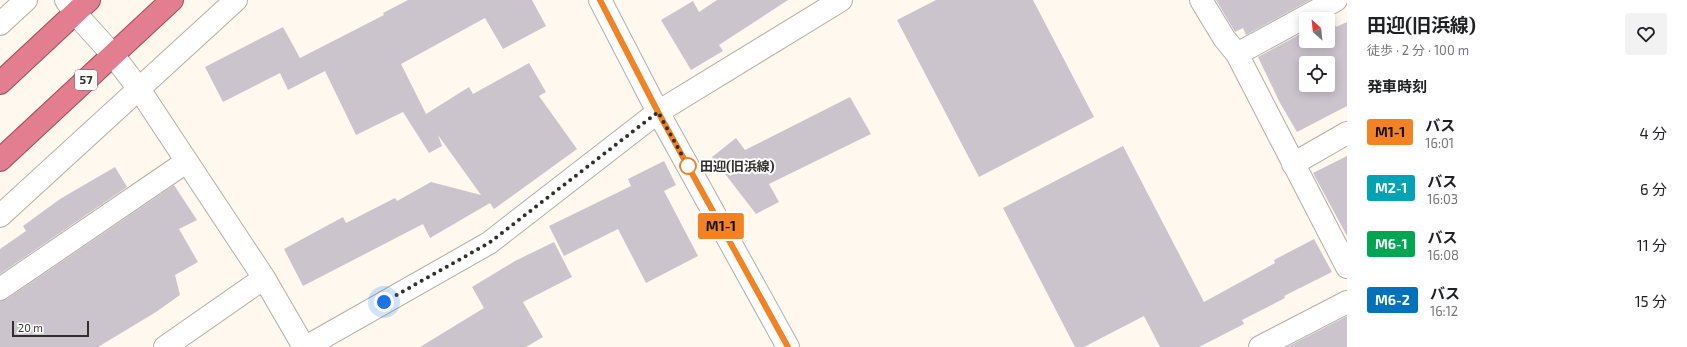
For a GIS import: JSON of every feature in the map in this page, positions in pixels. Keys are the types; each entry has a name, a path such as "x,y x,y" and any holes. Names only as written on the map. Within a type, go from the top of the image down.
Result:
{"highway":[{"name":"57","path":"0,160 172,0"},
{"path":"0,83 77,4"}],"street":[{"path":"0,24 26,0"},
{"path":"0,216 236,0"},
{"path":"600,0 658,112 788,347"},
{"path":"77,4 139,89 264,278 305,347 489,243 658,112 841,0"},
{"path":"1202,0 1224,38 1236,54 1293,164 1341,239 1347,268"},
{"path":"1236,54 1336,0"},
{"path":"1293,164 1347,133"},
{"path":"0,289 186,162"},
{"path":"165,347 264,278"},
{"path":"1260,347 1347,302"}],"building":[{"path":"408,0 532,0 546,26 503,49 485,18 401,64 426,114 469,87 473,94 529,63 546,92 539,96 577,149 494,209 490,203 430,238 423,224 303,286 284,249 343,217 346,223 395,198 397,201 431,182 481,195 438,135 442,146 429,153 403,112 356,135 325,71 288,90 280,73 223,102 205,67 283,27 300,58 384,15 383,13"},
{"path":"717,0 788,0 719,45 723,51 691,70 661,20 693,1 699,12"},
{"path":"936,0 1033,0 1094,117 979,177 897,20"},
{"path":"1216,0 1310,0 1246,35 1243,28 1235,32"},
{"path":"1347,22 1347,106 1297,132 1280,103 1258,57 1299,35 1299,48 1335,48 1335,25 1336,27"},
{"path":"850,97 871,134 769,184 779,202 756,214 712,157 736,138 745,150"},
{"path":"1123,146 1204,302 1275,263 1274,260 1314,239 1332,272 1284,296 1285,298 1242,320 1244,324 1199,347 1160,347 1144,316 1084,347 1075,347 1003,208"},
{"path":"1347,156 1347,236 1313,173"},
{"path":"664,161 676,185 664,191 698,256 646,283 618,229 564,256 549,226 631,186 628,179"},
{"path":"115,167 127,187 0,274 0,249 26,231 23,226 60,199"},
{"path":"174,185 197,220 179,229 198,262 175,275 180,295 156,312 98,347 0,347 0,301 7,299"},
{"path":"554,242 572,277 523,302 543,337 526,347 420,347 484,308 472,287 515,261"},
{"path":"1347,316 1347,347 1287,347"}],"bus line":[{"name":"M1-1","path":"600,0 658,112 788,347"}],"place":[{"name":"田迎(旧浜線)","path":"688,166"}],"route":[{"path":"384,302 489,243 658,112 688,166"}]}
